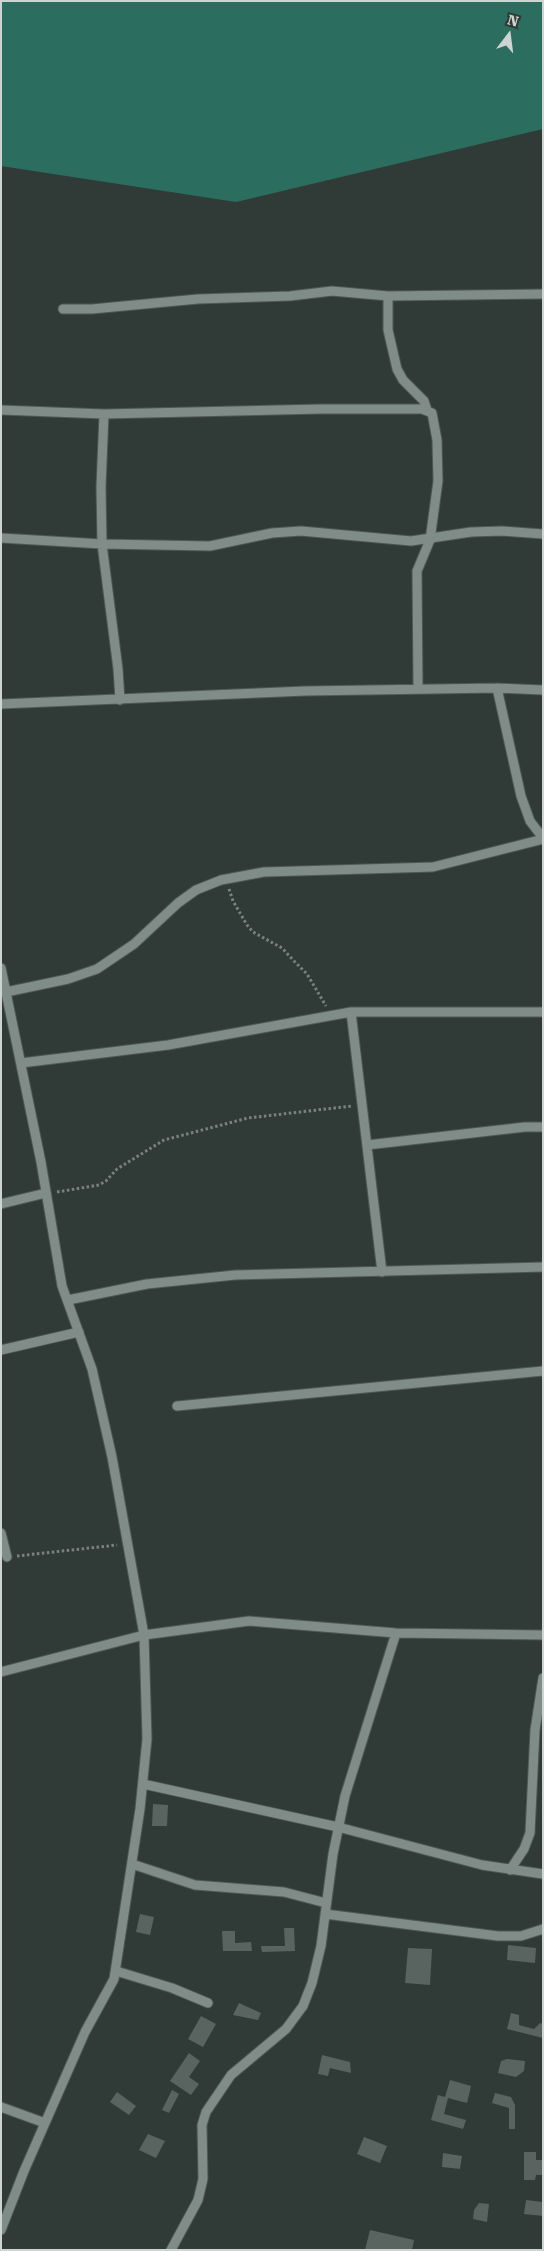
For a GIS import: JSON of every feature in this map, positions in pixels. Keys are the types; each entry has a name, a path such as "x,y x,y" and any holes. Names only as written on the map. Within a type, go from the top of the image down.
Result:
{"street":[{"path":"523,294 543,286"},
{"path":"63,309 92,309 180,300 290,296 332,291 388,296 543,294"},
{"path":"388,296 388,330 397,369 403,380 424,401 435,423 438,481 430,540 417,571 416,583 418,689"},
{"path":"1,410 104,414 321,409 427,410"},
{"path":"104,414 101,487 102,544 118,669 120,700"},
{"path":"1,538 102,544 210,546 272,533 301,531 375,539 430,540 471,532 502,530 543,534"},
{"path":"6,992 68,979 97,969 134,944 178,902 196,890 226,879 264,872 433,866 543,839 530,821 520,796 497,688"},
{"path":"1,704 305,691 497,688 543,690"},
{"path":"1,968 6,992 6,1012 21,1063 62,1286 92,1369 112,1457 144,1635 147,1739 143,1784 114,1979 85,2032 1,2230"},
{"path":"351,1012 382,1272"},
{"path":"21,1063 168,1045 351,1012 543,1012"},
{"path":"367,1145 525,1127 543,1127"},
{"path":"1,1204 46,1194"},
{"path":"68,1300 147,1284 235,1274 543,1268"},
{"path":"1,1350 79,1332"},
{"path":"177,1406 543,1371"},
{"path":"1,1533 7,1557"},
{"path":"1,1672 144,1635 249,1621 396,1633 543,1634"},
{"path":"171,2250 198,2200 203,2179 202,2125 206,2112 231,2075 286,2029 303,2006 312,1983 321,1946 338,1827 345,1796 396,1633"},
{"path":"510,1870 524,1849 530,1833 536,1730 543,1678"},
{"path":"143,1784 338,1827 446,1856 510,1870 543,1874"},
{"path":"132,1864 195,1884 284,1892 326,1903"},
{"path":"325,1914 498,1936 521,1936 543,1929"},
{"path":"116,1971 172,1988 208,2004"},
{"path":"1,2107 45,2123"}],"path":[{"path":"226,879 232,901 247,925 253,932 282,948 307,974 330,1016"},
{"path":"46,1194 99,1185 106,1181 116,1169 164,1140 248,1118 362,1105"},
{"path":"7,1557 128,1544"}],"green space":[{"path":"1,1 543,1 543,129 236,202 1,166"}],"building":[{"path":"153,1804 168,1805 167,1826 152,1826"},
{"path":"140,1914 154,1917 150,1935 136,1932"},
{"path":"284,1928 294,1928 295,1951 262,1952 261,1946 285,1946"},
{"path":"222,1931 235,1931 235,1943 251,1942 252,1951 223,1951"},
{"path":"508,1945 536,1948 535,1963 507,1960"},
{"path":"408,1948 432,1949 430,1985 405,1983"},
{"path":"239,2003 261,2013 258,2020 233,2015"},
{"path":"511,2013 519,2015 519,2025 534,2029 540,2023 543,2024 543,2038 507,2029"},
{"path":"201,2016 216,2024 203,2047 188,2039"},
{"path":"189,2053 200,2061 189,2077 199,2084 191,2095 170,2081"},
{"path":"322,2055 350,2062 351,2073 330,2068 328,2076 318,2074"},
{"path":"507,2059 525,2061 524,2071 516,2077 498,2073 501,2061"},
{"path":"450,2080 471,2086 467,2103 448,2098 444,2114 466,2120 463,2129 431,2120 438,2095 445,2097"},
{"path":"172,2090 179,2094 169,2113 162,2110"},
{"path":"117,2092 136,2106 129,2115 110,2102"},
{"path":"495,2093 511,2097 515,2105 515,2129 509,2129 509,2108 492,2103"},
{"path":"148,2134 165,2141 156,2158 139,2150"},
{"path":"364,2137 387,2146 380,2163 357,2154"},
{"path":"524,2152 536,2152 536,2160 543,2160 543,2175 536,2175 535,2180 524,2180"},
{"path":"443,2153 462,2156 460,2169 442,2167"},
{"path":"526,2200 543,2202 543,2216 524,2214"},
{"path":"479,2203 489,2204 487,2222 473,2219 474,2210"},
{"path":"370,2230 414,2240 412,2250 365,2250"}]}
